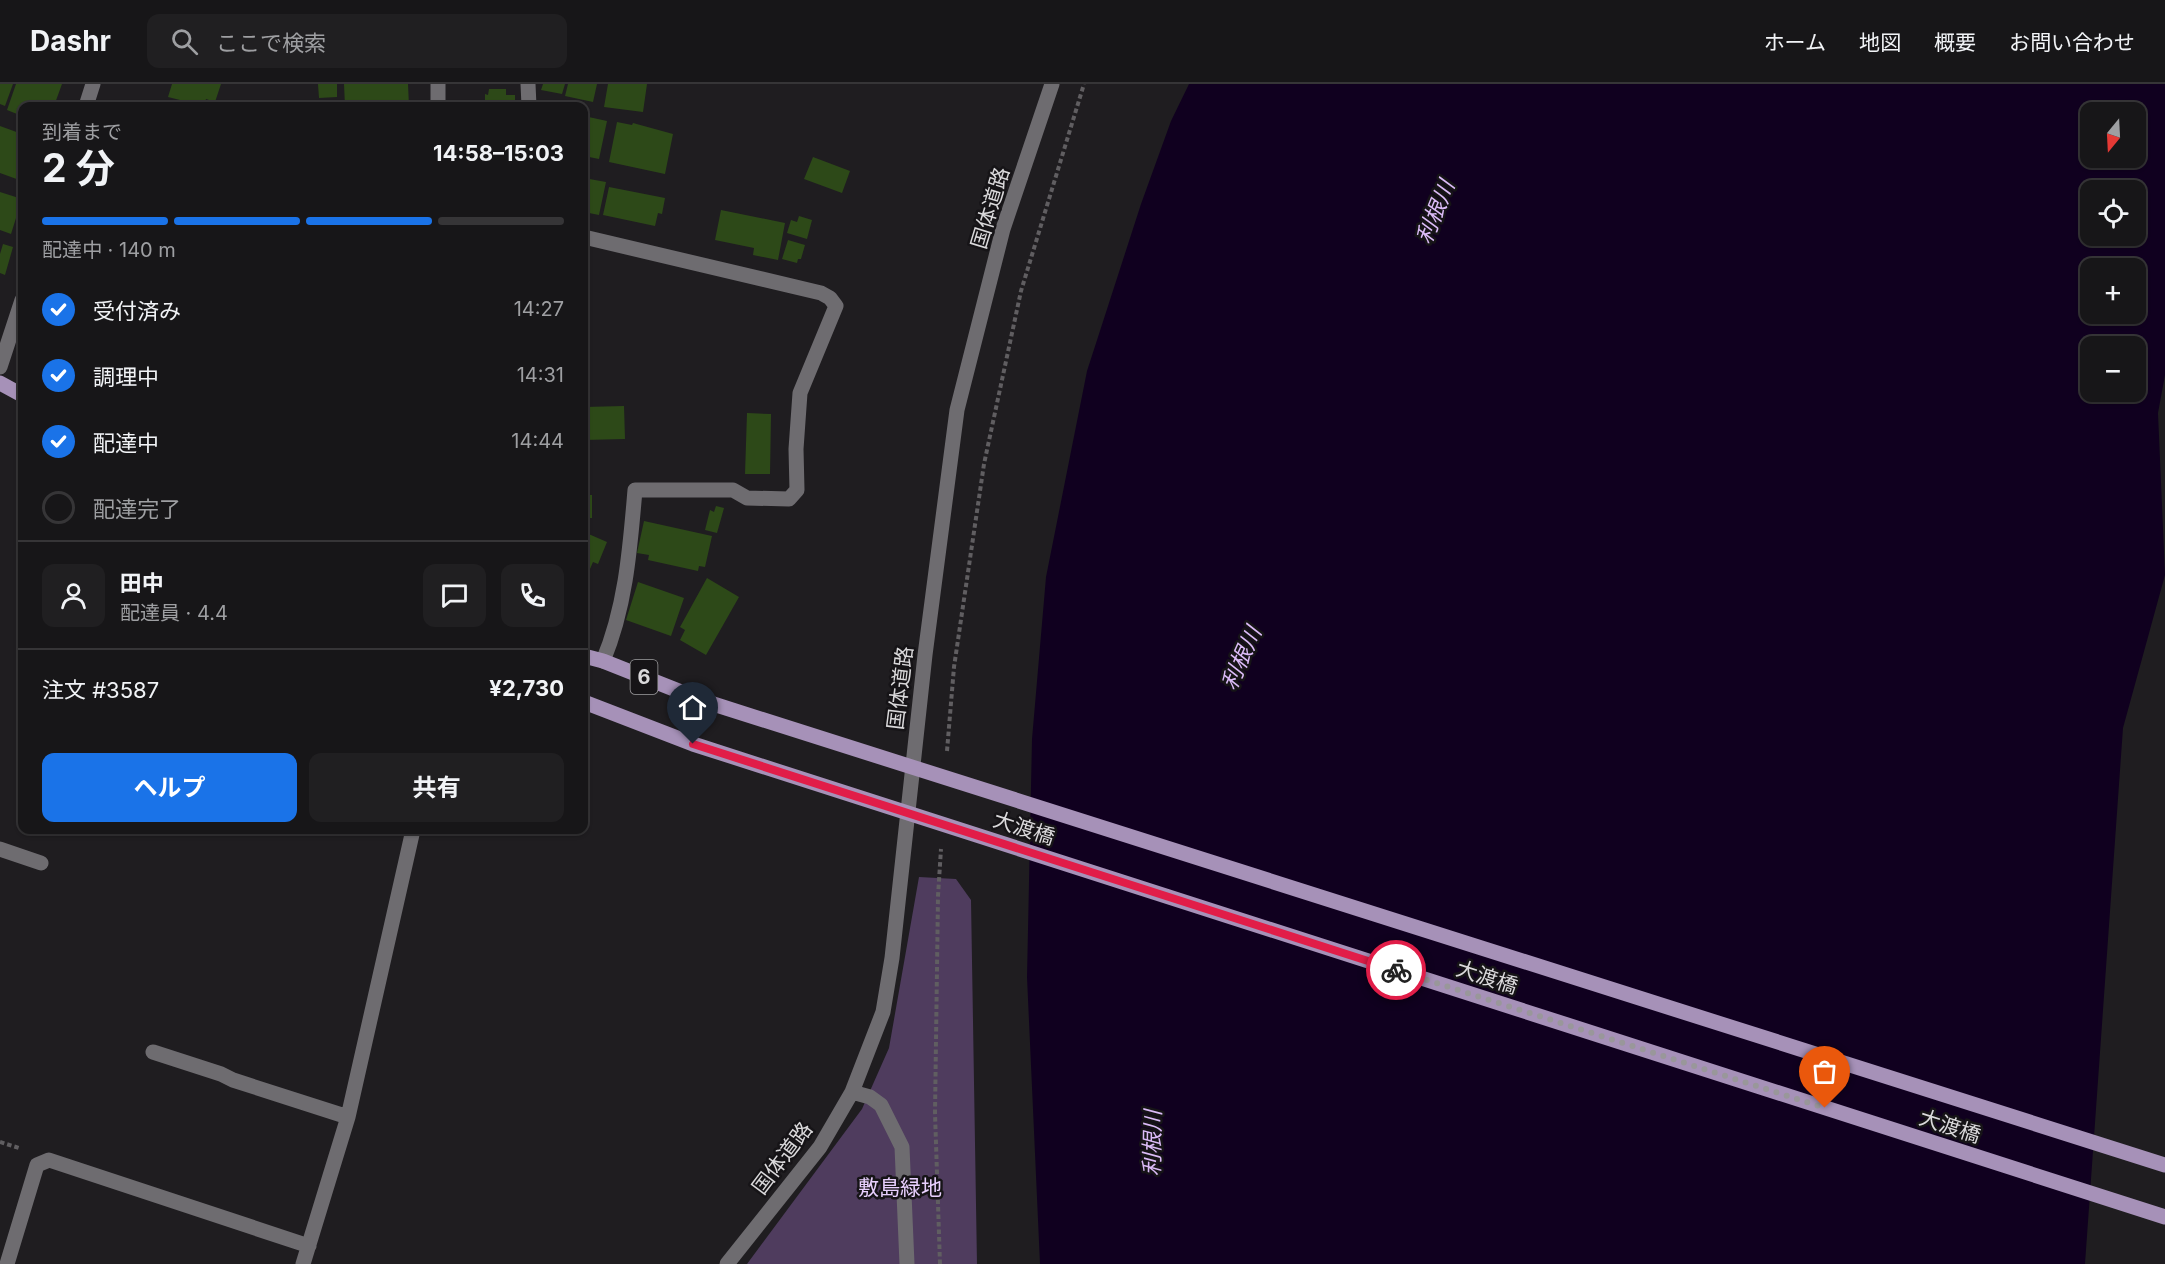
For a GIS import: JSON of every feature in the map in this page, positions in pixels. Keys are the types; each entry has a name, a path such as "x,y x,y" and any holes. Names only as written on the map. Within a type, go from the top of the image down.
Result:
{"main road":[{"path":"0,383 18,393"},
{"name":"6","path":"588,657 603,661"},
{"name":"大渡橋","path":"603,661 704,701 2165,1165"},
{"name":"大渡橋","path":"588,704 693,744 2165,1217"}],"street":[{"path":"87,102 93,84"},
{"path":"438,84 438,102"},
{"path":"528,84 529,102"},
{"name":"国体道路","path":"727,1264 820,1147 852,1092 883,1012 892,957 923,666 957,410 1003,229 1052,84"},
{"path":"588,238 821,293 830,298 836,306 800,393 796,449 797,490 789,499 747,498 733,490 635,490 629,566 614,635 603,661"},
{"path":"0,367 18,312"},
{"path":"303,1264 348,1117 412,834"},
{"path":"0,849 41,863"},
{"path":"153,1052 348,1117"},
{"path":"852,1092 870,1097 881,1105 902,1147 908,1264"},
{"path":"5,1260 37,1165 49,1160 309,1246"}],"path":[{"path":"946,762 954,667 984,464 1021,291 1084,84"},
{"path":"940,1264 935,1113 941,840"}],"green space":[{"name":"敷島緑地","path":"919,877 956,879 971,900 977,1264 747,1264 862,1109 889,1048"}],"water":[{"name":"利根川","path":"1189,84 2165,84 2165,375 2158,413 2165,575 2123,728 2085,1264 1040,1264 1027,977 1032,739 1046,577 1087,371 1141,204 1171,121"}],"building":[{"path":"0,84 13,84 5,106 0,104"},
{"path":"16,84 62,84 55,102 18,102 18,114 7,110"},
{"path":"172,84 221,84 215,102 206,99 205,102 188,102 168,97"},
{"path":"318,84 337,84 337,97 319,98"},
{"path":"344,84 408,84 409,102 345,102"},
{"path":"543,84 565,84 562,94 541,90"},
{"path":"568,84 597,84 593,102 565,96"},
{"path":"608,84 647,84 643,112 604,107"},
{"path":"489,89 506,89 506,95 515,95 515,102 485,102 485,94 488,95"},
{"path":"588,117 607,121 599,159 588,157"},
{"path":"617,122 632,125 633,123 673,134 665,174 609,162"},
{"path":"0,126 18,133 18,180 0,173"},
{"path":"813,157 850,171 842,193 804,179"},
{"path":"588,179 606,182 599,215 588,213"},
{"path":"609,187 665,198 662,214 658,213 655,226 603,215"},
{"path":"0,192 18,198 18,212 11,234 0,230"},
{"path":"721,210 785,223 778,260 753,255 754,248 715,240"},
{"path":"799,216 812,220 807,239 787,233 791,220 797,222"},
{"path":"788,240 805,245 801,259 798,259 797,263 782,259"},
{"path":"3,244 13,247 5,275 0,273 0,254"},
{"path":"624,406 625,439 588,440 588,407"},
{"path":"747,413 771,414 770,474 745,474"},
{"path":"588,495 592,495 592,518 588,518"},
{"path":"716,506 724,508 717,533 705,530 710,510 714,512"},
{"path":"644,521 712,536 705,567 699,566 698,571 648,560 649,555 637,553"},
{"path":"588,534 607,542 598,564 593,562 590,569 588,568"},
{"path":"707,578 739,597 706,655 680,640 685,630 680,627"},
{"path":"638,582 684,598 671,636 626,620"}],"way so far":[{"path":"1396,970 1825,1108"}],"route":[{"path":"693,744 1396,970"}]}
